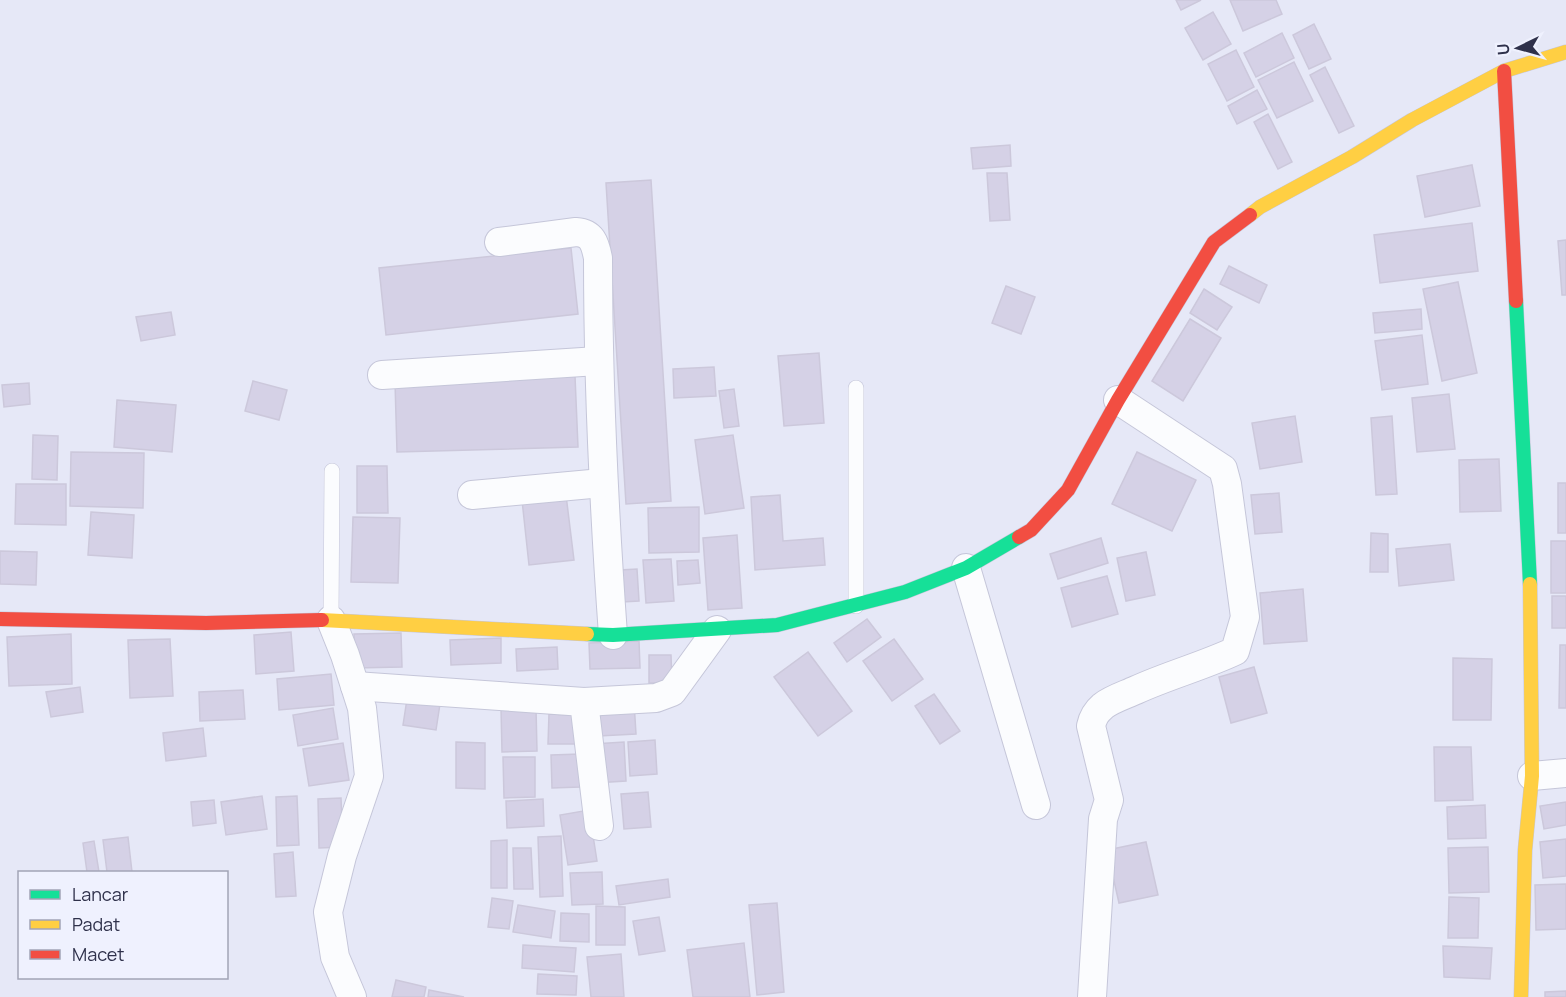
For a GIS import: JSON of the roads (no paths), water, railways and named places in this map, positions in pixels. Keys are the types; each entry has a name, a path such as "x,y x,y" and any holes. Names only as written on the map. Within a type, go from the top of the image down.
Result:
{"street":[{"path":"0,619 206,623 331,620 613,635 777,625 905,592 966,568 1032,530 1061,498 1068,490 1118,400 1214,242 1260,207 1352,157 1412,120 1504,72 1566,52"},
{"path":"1504,72 1531,598 1532,776 1525,850 1521,997"},
{"path":"500,242 576,232 585,233 591,237 598,258 598,361 602,483 613,635"},
{"path":"382,375 598,361"},
{"path":"1092,997 1103,819 1109,800 1091,726 1094,715 1103,706 1137,689 1235,651 1245,618 1223,468 1118,400"},
{"path":"472,495 602,483"},
{"path":"966,568 1036,805"},
{"path":"331,620 362,708 369,777 342,856 328,912 335,957 352,997"},
{"path":"355,686 584,702 656,698 672,692 717,630"},
{"path":"584,702 599,826"},
{"path":"1532,776 1566,773"}],"lane":[{"path":"855,388 856,606"},
{"path":"331,620 332,471"}]}
